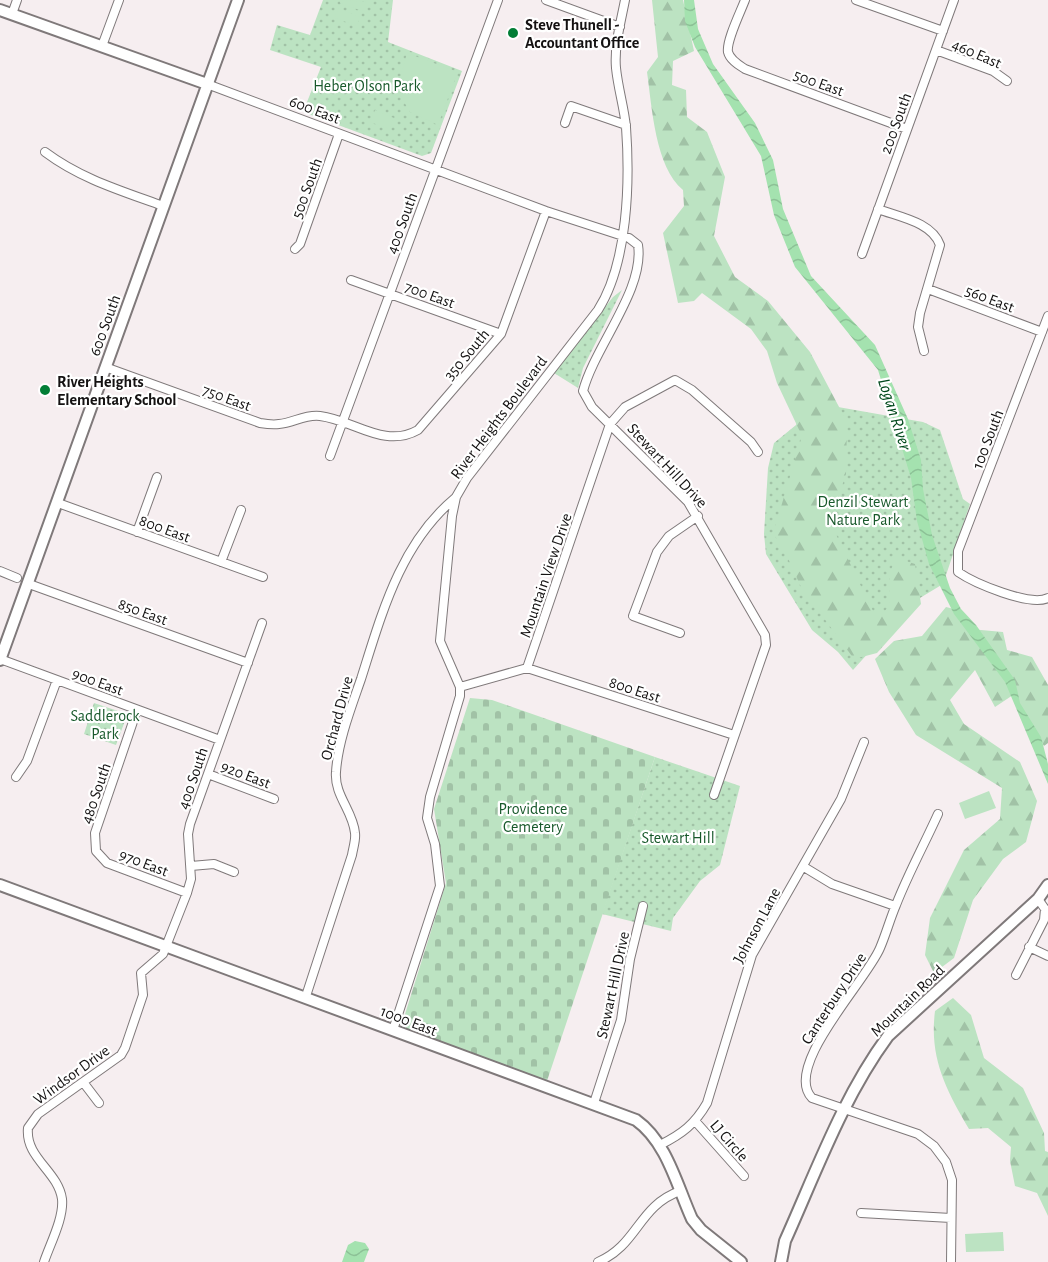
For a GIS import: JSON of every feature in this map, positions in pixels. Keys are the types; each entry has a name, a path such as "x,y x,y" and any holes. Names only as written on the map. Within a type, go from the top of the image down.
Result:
{"street":[{"path":"12,14 18,0"},
{"path":"102,46 119,0"},
{"name":"600 South","path":"0,659 238,0"},
{"name":"400 South","path":"330,456 498,0"},
{"path":"546,0 620,27"},
{"name":"River Heights Boulevard","path":"460,687 440,641 452,516 456,497 467,478 605,297 616,267 627,174 626,125 616,66 625,0"},
{"name":"500 East","path":"745,0 728,52 734,62 745,69 907,129"},
{"path":"856,0 943,31"},
{"name":"200 South","path":"862,254 954,0"},
{"name":"600 East","path":"0,10 207,84 546,211 621,235"},
{"name":"460 East","path":"936,50 993,71 1007,81"},
{"path":"565,123 571,106 626,125"},
{"name":"500 South","path":"295,249 300,244 339,134"},
{"path":"45,152 67,169 163,206"},
{"path":"878,209 929,229 938,238 939,254 918,327 924,351"},
{"name":"350 South","path":"342,422 386,437 408,436 418,430 494,346 501,334 546,211"},
{"name":"Stewart Hill Drive","path":"621,235 638,245 640,259 629,291 587,375 583,391 586,400 698,516 710,541 765,634 766,645 714,795"},
{"name":"700 East","path":"351,280 501,334"},
{"name":"560 East","path":"928,289 1042,332"},
{"name":"100 South","path":"1048,316 958,551 958,572 970,580 1034,601 1048,598"},
{"name":"750 East","path":"105,367 260,423 279,424 304,417 320,416 342,422"},
{"path":"610,424 625,407 675,380 692,390 751,442 758,452"},
{"name":"Mountain View Drive","path":"527,668 610,424"},
{"path":"137,532 157,477"},
{"name":"Orchard Drive","path":"306,996 354,844 355,833 352,818 338,792 336,773 348,718 399,570 440,511 456,497"},
{"name":"800 East","path":"58,503 263,577"},
{"path":"221,562 241,510"},
{"path":"680,633 633,616 657,552 669,536 698,516"},
{"path":"0,571 17,578"},
{"name":"850 East","path":"29,584 248,663"},
{"name":"400 South","path":"168,945 187,893 191,866 188,834 262,623"},
{"name":"900 East","path":"0,659 220,740"},
{"path":"393,1030 440,886 435,844 427,818 430,797 460,696 460,687 527,668"},
{"name":"800 East","path":"527,668 734,735"},
{"path":"16,777 27,761 57,680"},
{"name":"480 South","path":"96,851 95,833 137,710"},
{"name":"Johnson Lane","path":"660,1145 679,1136 696,1122 707,1103 752,955 841,799 864,742"},
{"name":"920 East","path":"208,774 274,799"},
{"name":"Canterbury Drive","path":"938,814 895,906 880,950 821,1036 804,1081 805,1091 812,1098 918,1134 934,1146 945,1162 952,1180 951,1262"},
{"name":"970 East","path":"96,851 107,863 187,893"},
{"path":"191,866 214,864 234,872"},
{"path":"804,867 832,884 895,906"},
{"name":"1000 East","path":"0,885 168,945 636,1120 647,1127 660,1145 692,1219 700,1230 741,1262"},
{"name":"Mountain Road","path":"781,1262 785,1241 844,1109 870,1060 888,1036 1038,899 1048,885"},
{"path":"1016,975 1044,920 1045,909 1038,899"},
{"name":"Stewart Hill Drive","path":"594,1103 621,1020 630,959 643,906"},
{"name":"Windsor Drive","path":"44,1262 62,1200 58,1188 30,1148 28,1128 38,1114 121,1055 143,995 141,973 160,959 168,945"},
{"path":"1029,947 1048,956"},
{"path":"83,1082 99,1103"},
{"name":"LJ Circle","path":"696,1122 744,1176"},
{"path":"603,1261 628,1241 653,1205 680,1191"},
{"path":"861,1213 951,1218"}],"green space":[{"name":"Heber Olson Park","path":"323,0 393,0 388,42 462,71 431,153 422,156 303,112 321,67 270,50 277,25 310,35"},
{"path":"341,0 366,2 362,11 340,3"},
{"path":"652,0 683,0 694,51 673,61 672,85 686,90 687,117 707,132 725,177 714,236 735,277 768,301 810,352 847,422 846,474 830,522 873,611 883,613 889,606 890,572 896,558 915,564 921,604 877,653 854,659 801,587 782,545 773,534 802,436 777,383 767,351 751,329 702,293 694,301 678,303 663,233 684,206 683,190 666,167 653,119 647,72 658,57"},
{"path":"338,8 360,17 357,26 335,18"},
{"path":"407,53 455,71 457,74 438,125 410,112 397,90"},
{"path":"375,110 394,118 389,129 370,122"},
{"path":"622,290 583,368 578,388 554,373 613,297"},
{"name":"Denzil Stewart Nature Park","path":"838,407 923,422 940,430 963,499 970,504 943,584 915,601 853,670 838,652 812,630 766,554 764,534 768,468 774,443 796,425 803,410"},
{"path":"946,607 958,610 970,629 1003,632 1007,650 1032,657 1048,685 1048,743 1044,746 1013,695 995,707 975,670 950,700 964,724 1020,762 1037,801 1026,842 1003,859 973,900 954,958 934,973 925,955 930,918 964,850 1000,819 1002,788 916,735 889,692 875,659 894,641 922,636"},
{"name":"Providence Cemetery","path":"470,698 492,700 655,757 547,1081 401,1027 446,883 434,809"},
{"name":"Saddlerock Park","path":"94,703 124,713 126,718 116,745 84,734"},
{"name":"Stewart Hill","path":"655,757 740,786 720,865 700,881 673,918 671,931 602,914"},
{"path":"989,791 996,808 965,819 959,803"},
{"path":"953,998 971,1015 984,1058 1023,1088 1044,1133 1045,1151 1048,1152 1048,1216 1037,1193 1015,1186 1010,1161 1011,1147 988,1128 969,1129 953,1101 937,1059 934,1028 935,1011"},
{"path":"1003,1232 1004,1251 966,1252 965,1234"}],"water":[{"name":"Logan River","path":"684,0 694,0 698,29 713,64 755,123 773,160 783,209 811,276 875,345 908,419 921,460 923,489 932,535 950,588 961,609 976,625 1015,680 1020,703 1041,737 1048,764 1048,784 1005,682 954,614 929,564 917,521 911,478 878,370 795,267 774,215 761,156 695,47 685,21"},
{"path":"355,1241 365,1243 369,1249 364,1262 342,1262 348,1245"}],"place":[{"name":"Steve Thunell - Accountant Office","path":"513,33"},
{"name":"River Heights Elementary School","path":"45,390"}]}
